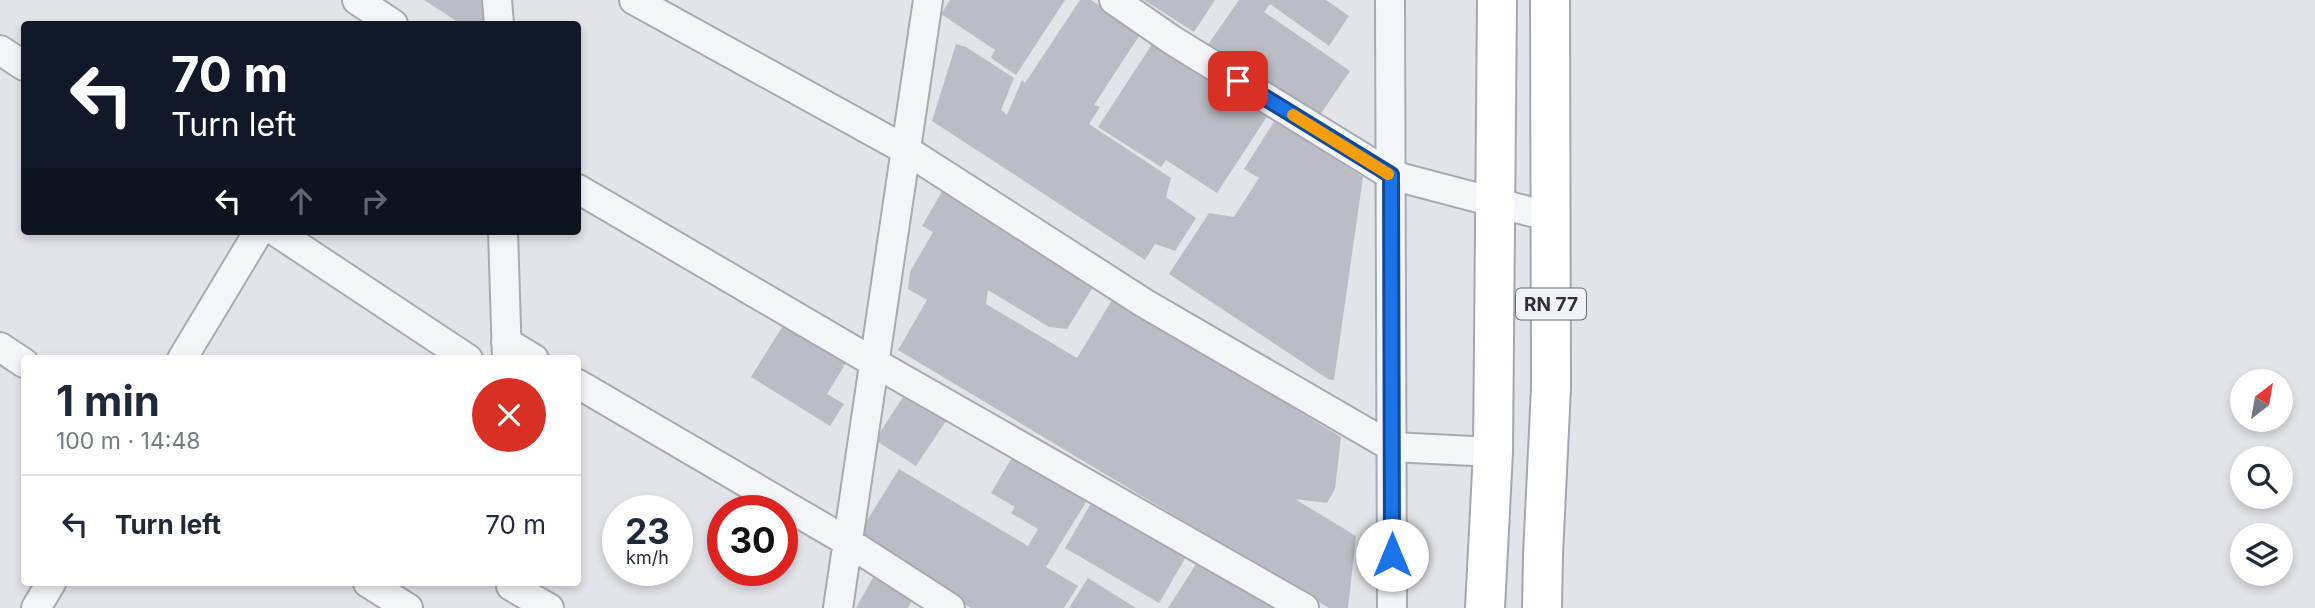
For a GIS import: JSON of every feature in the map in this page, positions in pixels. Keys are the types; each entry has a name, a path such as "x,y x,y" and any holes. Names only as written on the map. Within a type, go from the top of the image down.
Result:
{"main road":[{"path":"1485,608 1493,452 1497,0"},
{"name":"RN 77","path":"1542,608 1552,388 1550,0"},
{"path":"1488,554 1543,555"}],"street":[{"path":"357,0 386,21"},
{"path":"497,0 499,21"},
{"path":"634,0 906,149 1144,303 1392,447 1493,452"},
{"path":"838,608 928,0"},
{"path":"1114,0 1172,40 1391,175 1552,217"},
{"path":"1390,0 1392,608"},
{"path":"0,50 21,64"},
{"path":"581,191 875,363 1304,608"},
{"path":"184,355 257,235"},
{"path":"281,235 462,355"},
{"path":"503,235 507,351"},
{"path":"0,347 21,361"},
{"path":"581,386 848,542 950,608"},
{"path":"36,608 49,586"},
{"path":"373,586 408,608"},
{"path":"511,592 549,608"}],"building":[{"path":"424,0 490,0 491,21 456,21"},
{"path":"950,0 1065,0 1016,75 991,58 995,50 941,14"},
{"path":"1080,0 1091,0 1141,33 1094,105 1100,107 1089,124 1171,178 1166,197 1196,218 1175,251 1155,244 1145,260 932,121 956,44 966,47 1014,78 1001,110 1007,115 1022,80 1025,83"},
{"path":"1144,0 1215,0 1194,32"},
{"path":"1239,0 1326,0 1349,16 1329,46 1270,4 1264,12 1350,71 1315,122 1207,46"},
{"path":"1154,41 1268,115 1217,193 1166,160 1161,167 1098,127"},
{"path":"1275,120 1363,177 1334,380 1328,379 1169,274 1209,213 1234,217 1259,178 1244,169"},
{"path":"943,190 1098,279 1067,329 1049,327 988,290 986,304 1077,358 1115,295 1283,396 1270,394 1341,437 1335,489 1327,503 1295,499 1356,536 1348,608 1329,608 898,350 927,300 908,289 910,272 933,232 922,226"},
{"path":"784,324 846,363 827,394 844,404 830,426 751,377"},
{"path":"907,391 948,418 916,466 875,440"},
{"path":"1017,449 1091,494 1046,567 1078,586 1064,608 971,608 856,538 899,469 1028,546 1038,529 1011,513 1015,507 991,493"},
{"path":"1096,495 1190,550 1159,603 1065,548"},
{"path":"1200,558 1279,608 1168,608"},
{"path":"875,574 914,596 908,608 856,608"},
{"path":"1088,578 1136,608 1069,608"}],"slow traffic":[{"path":"1293,115 1388,174"}],"route":[{"path":"1238,81 1391,175 1392,555"}]}
